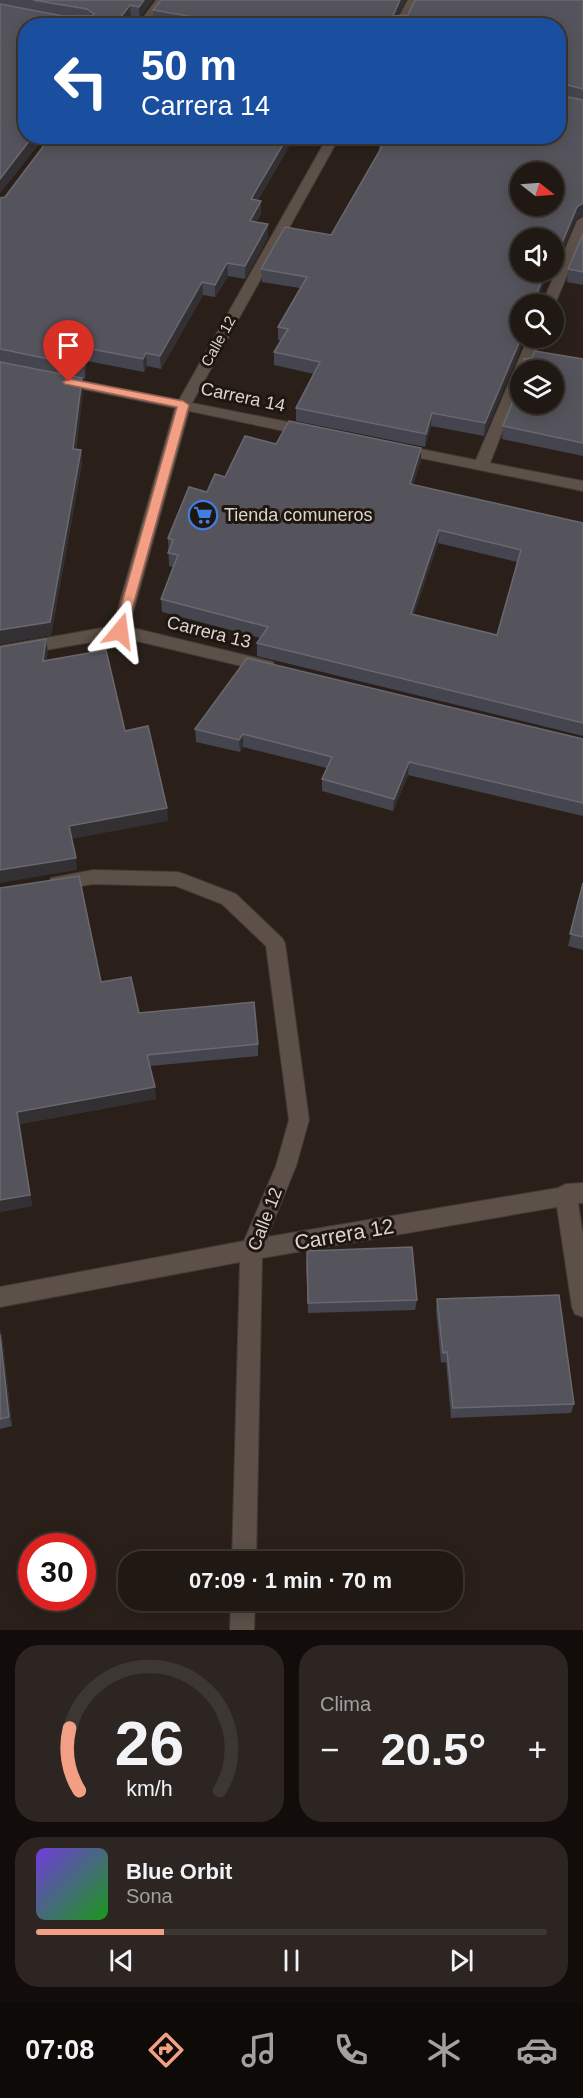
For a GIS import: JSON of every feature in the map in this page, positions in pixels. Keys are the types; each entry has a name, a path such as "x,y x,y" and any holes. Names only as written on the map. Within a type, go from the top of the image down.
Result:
{"street":[{"path":"148,18 162,0"},
{"path":"404,18 414,0"},
{"name":"Calle 12","path":"120,631 183,405 330,144"},
{"path":"552,294 583,221"},
{"name":"Carrera 14","path":"46,377 320,433"},
{"path":"481,466 510,397"},
{"path":"378,445 583,486"},
{"name":"Carrera 13","path":"0,652 120,631 282,670"},
{"name":"Calle 12","path":"35,886 93,877 177,879 229,899 275,943 299,1120 286,1166 250,1250 244,1551"},
{"path":"574,1194 583,1307"},
{"name":"Carrera 12","path":"0,1297 250,1250 574,1194"},
{"path":"242,1630 243,1611"}],"building":[{"path":"33,0 144,0 139,7 130,5 120,18 18,18 18,144 27,144 0,179 0,4 63,16 92,16 94,14 87,9"},
{"path":"161,0 400,0 393,16 408,15 415,0 583,0 583,89 566,85 566,18 200,18 153,10"},
{"path":"566,97 583,100 583,203 577,207 564,238 564,228 510,228 510,282 541,282 537,294 510,294 510,348 517,348 485,423 432,413 426,434 296,408 320,362 274,352 288,329 278,327 307,277 261,269 285,227 331,235 383,144 566,144"},
{"path":"45,144 283,144 251,199 261,201 250,221 268,224 245,266 227,263 215,285 202,282 160,356 146,353 143,359 86,348 84,366 0,349 0,198 5,197"},
{"path":"583,234 583,272 568,269"},
{"path":"535,351 583,359 583,443 503,426 510,408 510,414 564,414 564,360 524,360 532,358"},
{"path":"0,362 82,378 73,449 81,450 50,622 0,630"},
{"path":"289,421 421,448 410,484 583,523 583,723 257,643 268,627 161,599 178,555 168,553 173,540 168,538 189,487 207,492 215,474 225,477 245,436 276,444","holes":["439,530 521,550 497,635 411,614"]},
{"path":"46,639 43,661 106,650 125,731 148,726 167,808 69,826 76,858 0,870 0,647"},
{"path":"247,658 583,739 583,803 409,762 394,799 322,779 332,757 243,734 239,740 195,729"},
{"path":"79,876 101,982 131,977 139,1013 254,1002 258,1044 147,1055 155,1087 17,1112 30,1195 0,1200 0,888"},
{"path":"583,883 583,937 570,934"},
{"path":"412,1247 417,1300 308,1303 307,1251"},
{"path":"559,1295 574,1404 453,1408 447,1352 443,1353 437,1299"},
{"path":"0,1335 9,1417 0,1419"}],"place":[{"name":"Tienda comuneros","path":"203,515"}],"route":[{"path":"69,382 183,405 120,631"}]}
